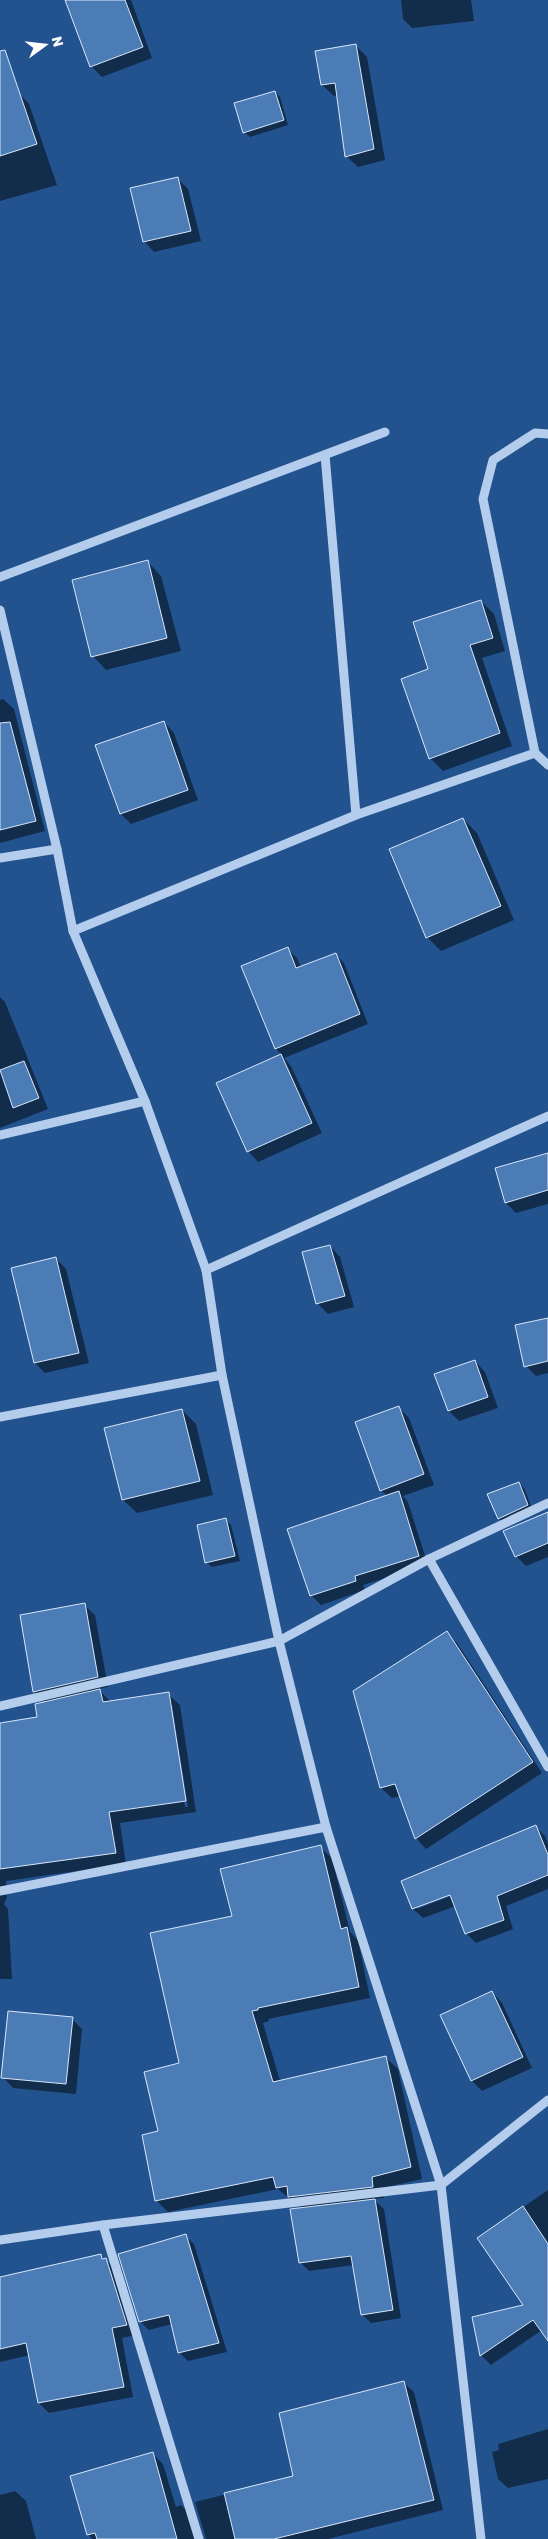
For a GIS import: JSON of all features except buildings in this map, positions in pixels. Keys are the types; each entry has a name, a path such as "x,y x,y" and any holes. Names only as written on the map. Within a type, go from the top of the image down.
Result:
{"street":[{"path":"0,577 385,432"},
{"path":"548,434 535,432 493,460 483,499 535,753 548,765"},
{"path":"325,454 356,815"},
{"path":"0,610 58,849 73,931 145,1101 206,1270 222,1375 279,1641 326,1827 441,2185 481,2539"},
{"path":"73,931 356,815 535,753"},
{"path":"0,858 58,849"},
{"path":"0,1135 145,1101"},
{"path":"206,1270 548,1116"},
{"path":"0,1417 222,1375"},
{"path":"0,1706 279,1641 429,1559 548,1503"},
{"path":"429,1559 548,1767"},
{"path":"0,1891 326,1827"},
{"path":"0,2240 103,2225 441,2185 548,2100"},
{"path":"103,2225 199,2539"}]}
